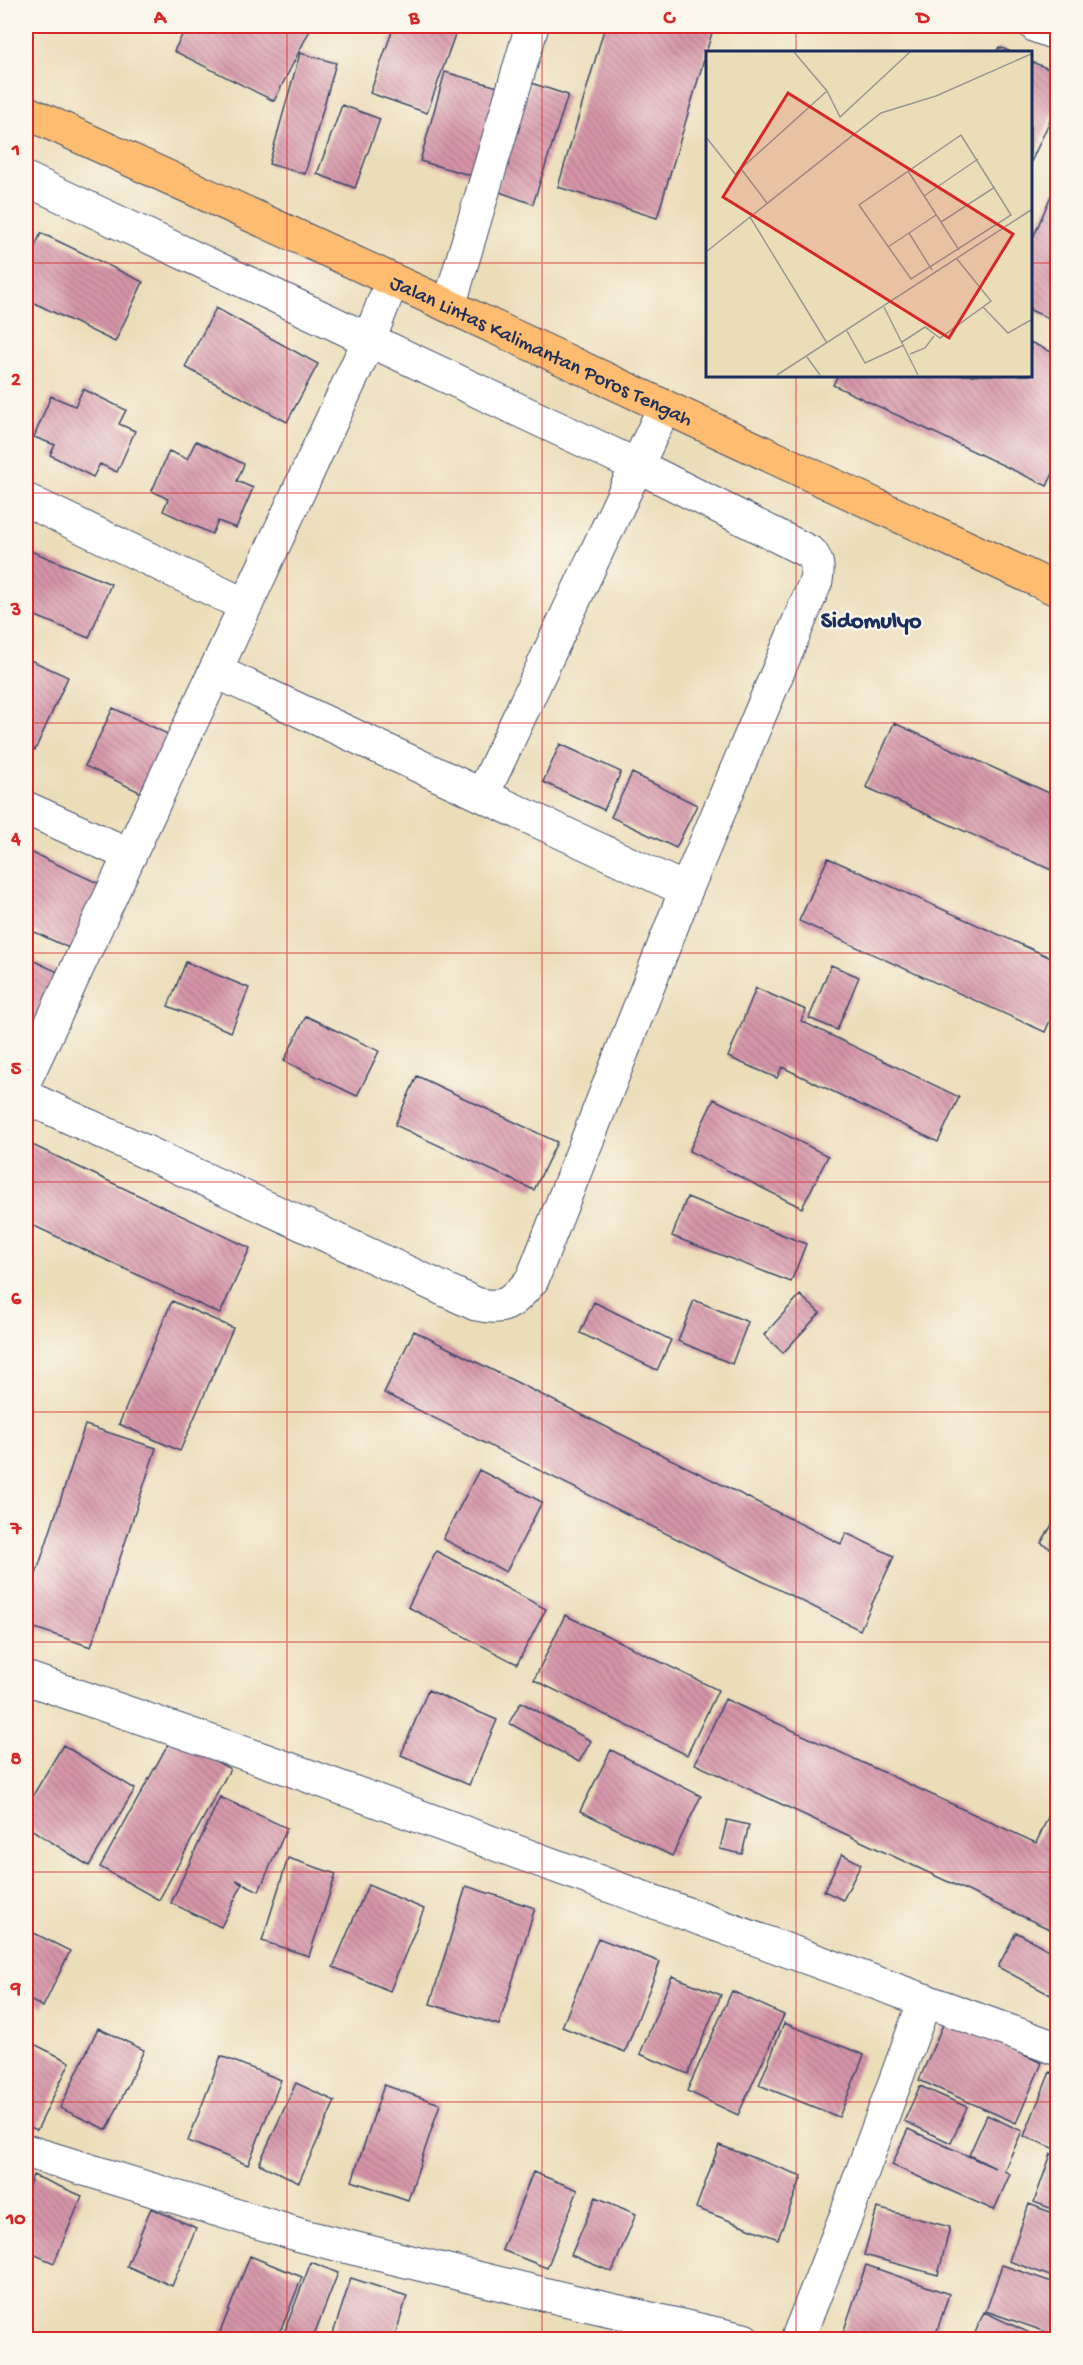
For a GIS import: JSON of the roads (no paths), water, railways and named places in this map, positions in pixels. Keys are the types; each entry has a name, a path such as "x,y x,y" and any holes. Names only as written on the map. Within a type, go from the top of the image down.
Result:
{"highway":[{"name":"Jalan Lintas Kalimantan Poros Tengah","path":"26,112 1058,590"}],"street":[{"path":"449,306 532,26"},
{"path":"1036,26 1058,34"},
{"path":"26,179 638,466 811,553 817,561 816,581 686,890 532,1280 506,1306 494,1308 476,1304 26,1097"},
{"path":"26,1078 369,340 392,281"},
{"path":"483,794 664,408"},
{"path":"26,500 245,605"},
{"path":"215,670 686,890"},
{"path":"26,808 129,855"},
{"path":"26,1678 273,1763 1058,2049"},
{"path":"797,2340 846,2216 925,2000"},
{"path":"26,2151 303,2236 744,2340"}],"district":[{"name":"Sidomulyo","path":"871,619"}]}
